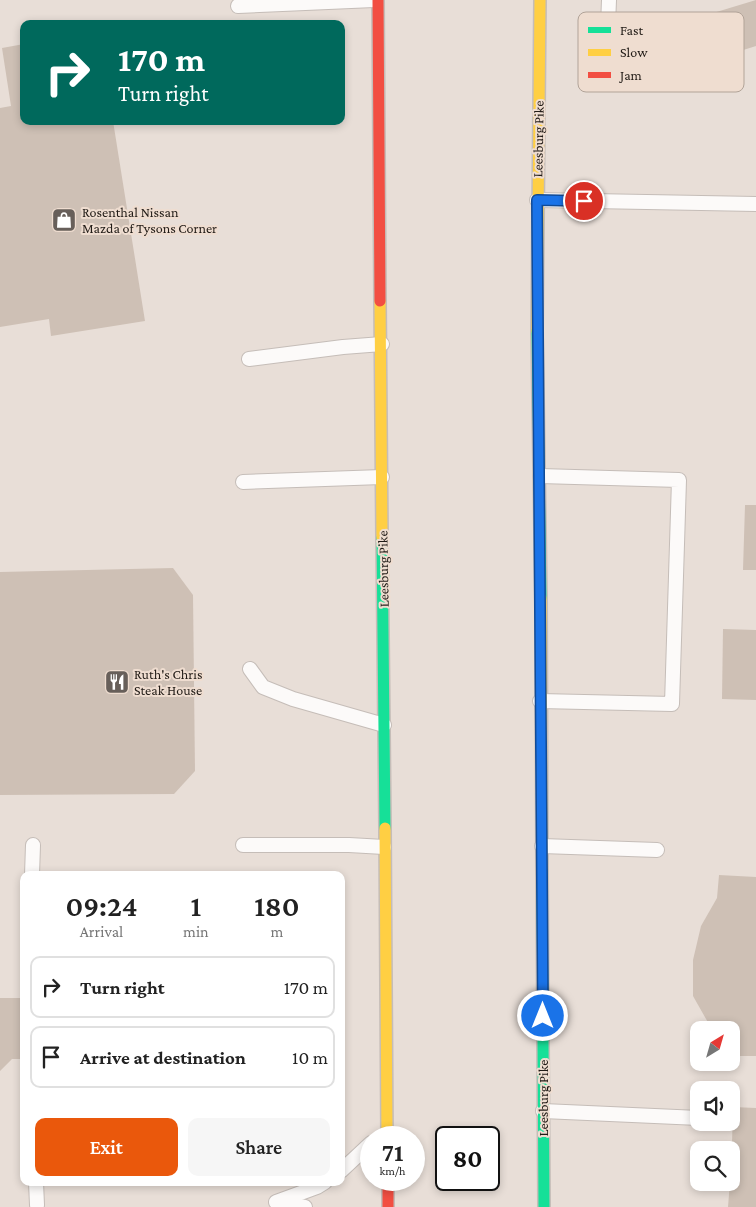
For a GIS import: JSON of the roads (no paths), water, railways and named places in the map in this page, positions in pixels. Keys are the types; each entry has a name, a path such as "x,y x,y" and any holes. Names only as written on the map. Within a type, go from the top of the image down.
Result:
{"highway":[{"name":"Leesburg Pike","path":"376,0 382,344 387,1126"},
{"name":"Leesburg Pike","path":"540,0 537,200 544,1207"},
{"path":"388,1191 388,1207"}],"lane":[{"path":"238,6 376,0"},
{"path":"537,200 756,204"},
{"path":"249,359 382,344"},
{"path":"540,476 679,480 672,704 540,701"},
{"path":"243,482 382,477"},
{"path":"250,669 264,687 293,699 384,725"},
{"path":"32,871 33,845"},
{"path":"243,845 349,845 384,847"},
{"path":"542,846 657,850"},
{"path":"543,1111 690,1118"},
{"path":"345,1168 360,1154"},
{"path":"36,1186 37,1204"},
{"path":"305,1207 276,1202 319,1186"}],"place":[{"name":"Rosenthal Nissan Mazda of Tysons Corner","path":"64,220"},
{"name":"Ruth's Chris Steak House","path":"117,682"}]}
